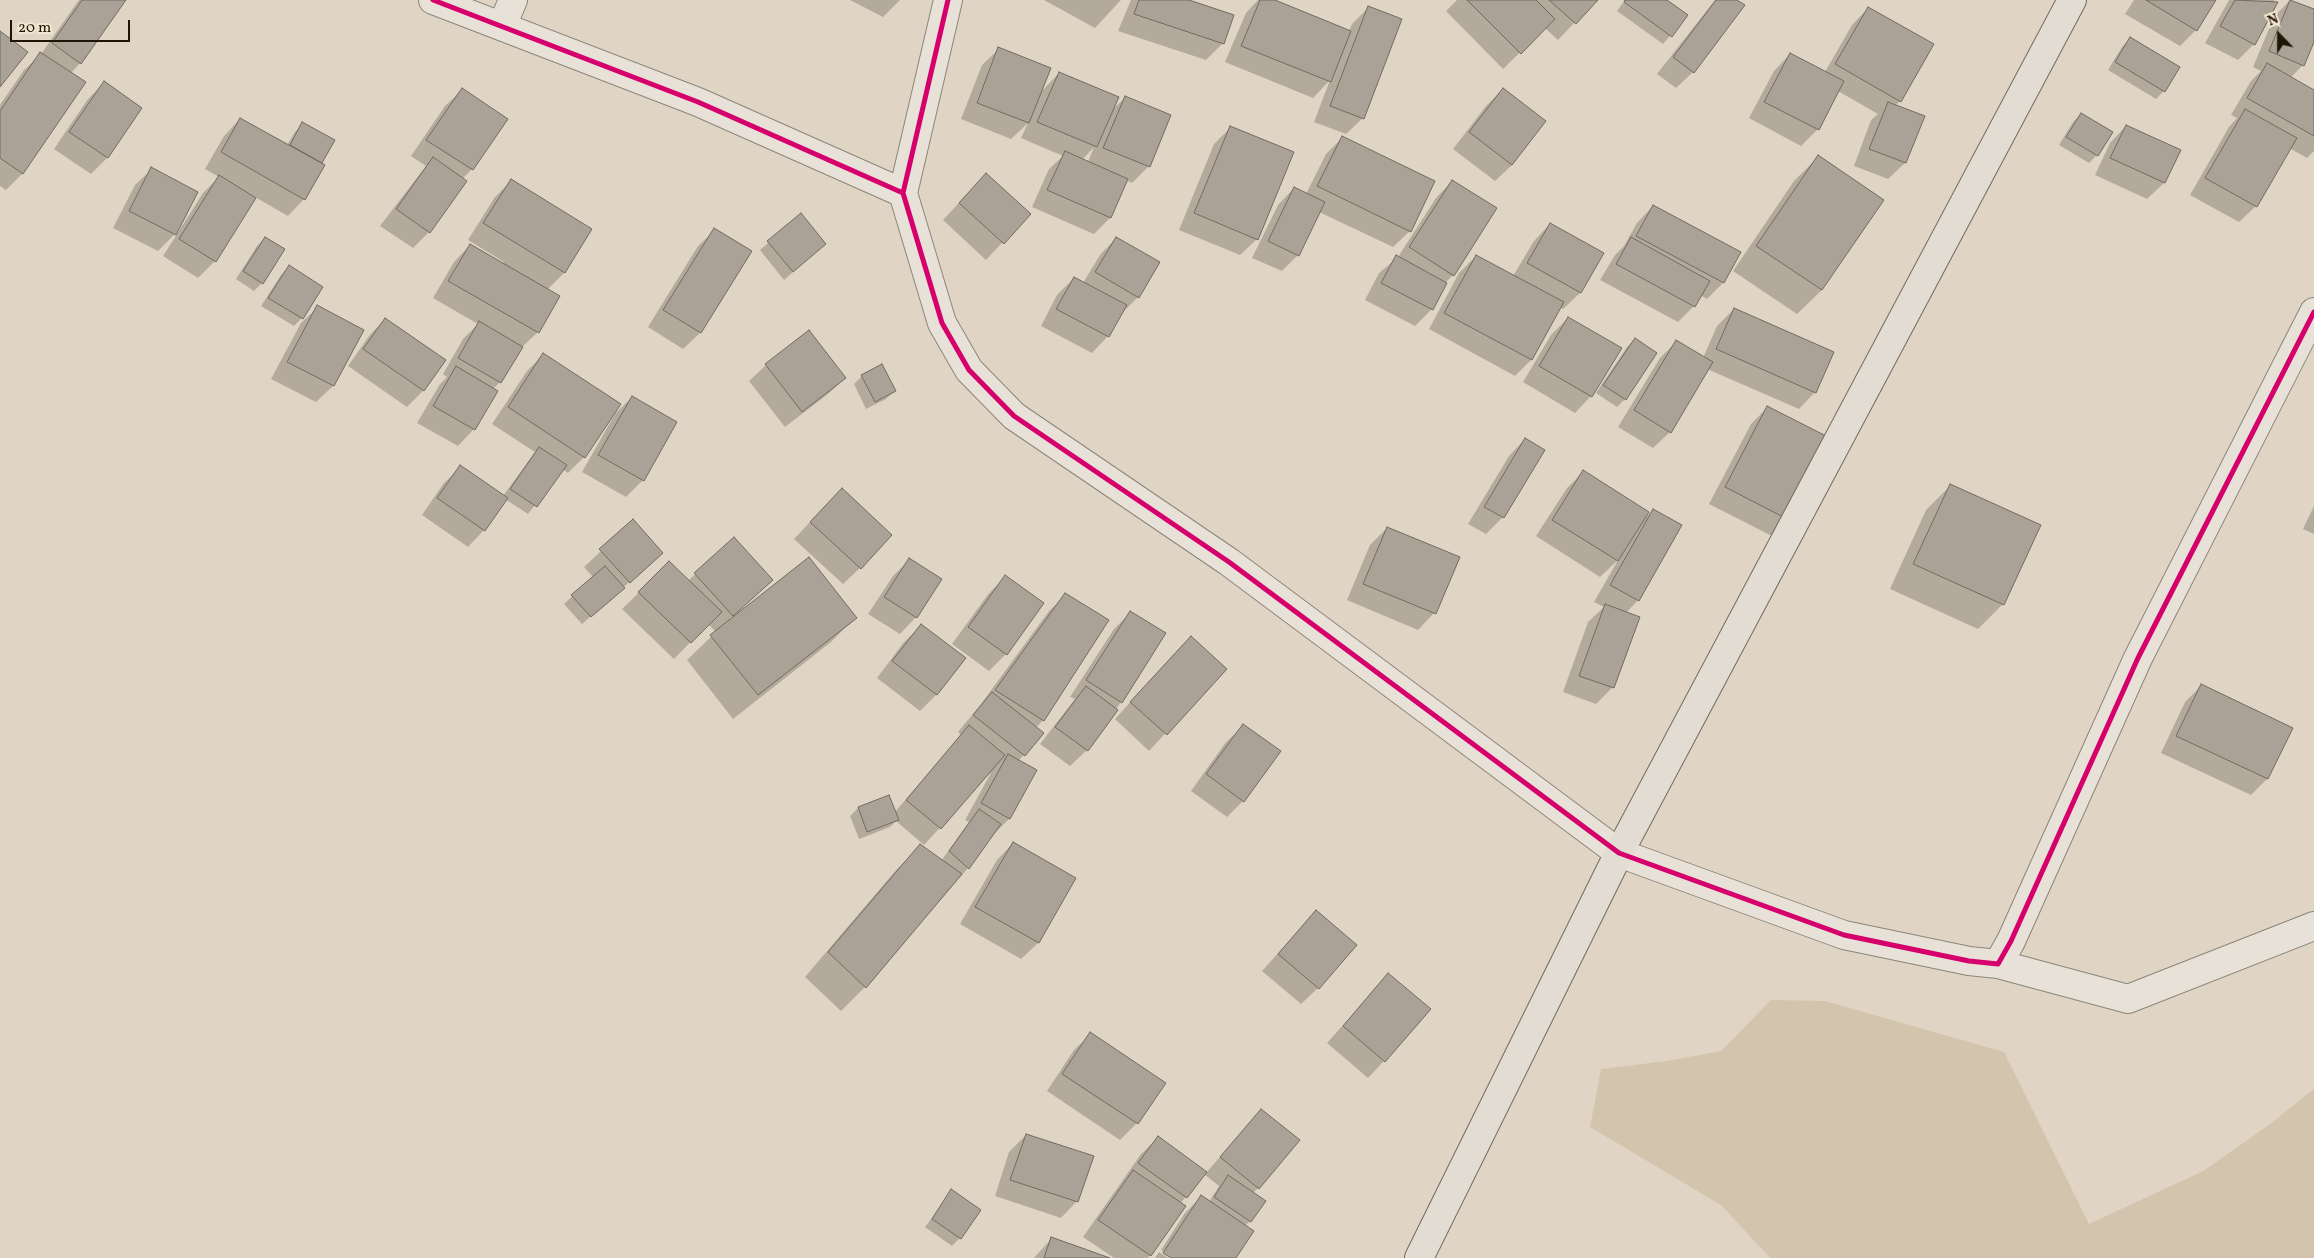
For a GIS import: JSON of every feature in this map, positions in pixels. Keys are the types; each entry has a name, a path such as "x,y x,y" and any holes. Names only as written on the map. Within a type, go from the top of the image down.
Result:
{"main road":[{"path":"1419,1258 1619,853 2072,0"}],"street":[{"path":"433,0 698,102 904,193"},
{"path":"502,26 513,0"},
{"path":"948,0 904,193 942,323 969,370 1014,416 1229,562 1619,853 1844,935 1968,961 1998,964 2128,999 2314,926"},
{"path":"1998,964 2011,942 2138,658 2314,312"}],"shaded area":[{"path":"1771,1000 1825,1001 2004,1052 2089,1224 2203,1171 2269,1125 2314,1089 2314,1258 1770,1258 1721,1205 1590,1127 1601,1069 1667,1061 1721,1051"}],"building":[{"path":"82,0 126,0 81,64 52,43"},
{"path":"1139,0 1189,0 1234,15 1224,44 1134,14"},
{"path":"1260,0 1275,0 1351,31 1331,82 1241,46"},
{"path":"1467,0 1536,0 1555,19 1521,54"},
{"path":"1549,0 1598,0 1576,24"},
{"path":"1625,0 1667,0 1688,15 1672,37 1624,2"},
{"path":"1716,0 1737,0 1745,5 1694,73 1673,57"},
{"path":"2146,0 2216,0 2197,31"},
{"path":"2235,0 2278,2 2255,45 2220,26"},
{"path":"2290,0 2314,9 2314,42 2304,66 2269,51"},
{"path":"1368,6 1402,19 1364,119 1330,106"},
{"path":"1868,7 1934,44 1901,102 1835,64"},
{"path":"0,31 28,52 0,87"},
{"path":"2130,37 2180,67 2165,92 2115,62"},
{"path":"998,47 1051,68 1029,123 977,103"},
{"path":"40,52 86,82 23,174 0,158 0,111"},
{"path":"1790,53 1844,81 1819,130 1764,102"},
{"path":"2267,63 2314,90 2314,136 2247,98"},
{"path":"1059,72 1119,97 1097,147 1037,122"},
{"path":"104,81 142,108 108,158 69,132"},
{"path":"462,88 508,119 473,170 426,140"},
{"path":"1503,88 1546,121 1512,165 1469,132"},
{"path":"1125,96 1171,115 1150,167 1103,148"},
{"path":"1888,102 1925,116 1906,163 1869,149"},
{"path":"2245,109 2297,138 2257,207 2205,178"},
{"path":"2081,113 2113,132 2098,156 2066,137"},
{"path":"240,118 325,165 305,200 221,152"},
{"path":"302,122 335,140 322,163 290,145"},
{"path":"2126,125 2181,150 2165,183 2110,158"},
{"path":"1230,126 1294,152 1258,240 1194,213"},
{"path":"1342,136 1435,181 1411,232 1317,186"},
{"path":"1065,151 1128,179 1111,218 1047,190"},
{"path":"1818,155 1884,200 1822,290 1756,246"},
{"path":"433,157 467,181 430,233 396,209"},
{"path":"151,167 198,192 176,235 129,211"},
{"path":"986,173 1031,214 1004,244 959,203"},
{"path":"219,175 256,198 216,262 179,239"},
{"path":"511,179 592,229 565,273 483,223"},
{"path":"1452,180 1497,208 1454,276 1409,247"},
{"path":"1294,187 1325,202 1299,256 1268,241"},
{"path":"1653,205 1741,252 1724,283 1636,236"},
{"path":"801,213 826,244 793,272 767,241"},
{"path":"1550,223 1604,253 1581,293 1527,263"},
{"path":"714,228 752,251 701,333 663,310"},
{"path":"265,237 285,249 263,284 243,271"},
{"path":"1116,237 1160,262 1139,298 1095,272"},
{"path":"1631,237 1710,281 1695,307 1616,264"},
{"path":"470,244 560,296 539,333 448,281"},
{"path":"1396,255 1447,283 1433,310 1381,283"},
{"path":"1476,255 1564,302 1532,360 1444,313"},
{"path":"289,265 323,287 303,319 268,298"},
{"path":"1074,277 1127,305 1109,337 1056,309"},
{"path":"317,305 364,330 334,386 287,362"},
{"path":"1734,308 1834,352 1816,393 1716,349"},
{"path":"1568,317 1622,348 1592,397 1539,366"},
{"path":"385,318 446,360 424,391 363,349"},
{"path":"479,321 523,347 501,383 458,358"},
{"path":"809,330 846,378 802,412 765,364"},
{"path":"1635,338 1657,353 1626,400 1603,385"},
{"path":"1676,340 1713,362 1671,433 1634,410"},
{"path":"543,353 621,404 585,458 508,407"},
{"path":"882,364 896,391 875,402 861,375"},
{"path":"456,366 498,391 475,430 433,406"},
{"path":"632,396 677,422 644,481 598,455"},
{"path":"1767,406 1832,439 1789,520 1725,487"},
{"path":"1525,438 1545,450 1504,518 1484,507"},
{"path":"539,447 567,465 537,507 510,489"},
{"path":"460,465 508,498 485,531 437,498"},
{"path":"1583,470 1649,512 1618,561 1552,520"},
{"path":"1950,484 2041,525 2004,605 1913,564"},
{"path":"842,488 892,535 861,569 810,522"},
{"path":"1653,509 1682,525 1639,601 1610,585"},
{"path":"633,519 663,553 630,583 599,549"},
{"path":"1387,527 1460,557 1436,614 1363,584"},
{"path":"734,537 773,580 733,616 694,573"},
{"path":"809,557 857,618 758,695 710,635"},
{"path":"909,558 942,579 917,618 884,597"},
{"path":"669,561 722,612 691,643 638,592"},
{"path":"605,566 625,588 591,617 571,595"},
{"path":"1005,575 1044,603 1007,655 968,627"},
{"path":"1065,593 1109,620 1044,721 995,690"},
{"path":"1605,604 1640,617 1614,688 1579,676"},
{"path":"1130,611 1166,633 1122,703 1086,680"},
{"path":"921,624 966,658 937,695 892,661"},
{"path":"1191,636 1227,669 1167,735 1130,702"},
{"path":"2201,684 2293,728 2268,779 2176,736"},
{"path":"1086,686 1118,710 1088,751 1055,727"},
{"path":"992,692 1044,733 1025,756 973,715"},
{"path":"1243,724 1281,751 1244,802 1206,774"},
{"path":"969,725 1005,755 941,829 906,800"},
{"path":"1008,754 1037,770 1010,819 981,803"},
{"path":"889,795 899,820 867,832 858,807"},
{"path":"979,809 1001,824 969,869 949,851"},
{"path":"1013,842 1076,878 1039,943 975,907"},
{"path":"920,844 962,874 866,988 828,952"},
{"path":"1316,910 1357,945 1319,989 1278,954"},
{"path":"1388,973 1431,1009 1385,1062 1343,1026"},
{"path":"1090,1032 1166,1083 1138,1124 1062,1074"},
{"path":"1261,1109 1300,1140 1259,1189 1220,1157"},
{"path":"1026,1134 1094,1156 1078,1202 1010,1180"},
{"path":"1158,1136 1207,1172 1187,1198 1138,1163"},
{"path":"1133,1170 1186,1206 1151,1256 1098,1220"},
{"path":"1228,1175 1266,1201 1251,1222 1214,1197"},
{"path":"951,1189 981,1210 961,1239 932,1219"},
{"path":"1201,1195 1254,1231 1236,1258 1171,1258 1163,1253"},
{"path":"1051,1237 1110,1258 1044,1258"}],"cycle path":[{"path":"433,0 698,102 903,193"},
{"path":"948,0 903,193 942,323 969,370 1014,416 1229,562 1619,853 1844,935 1969,961 1998,964 2011,941 2138,658 2314,312"}]}
